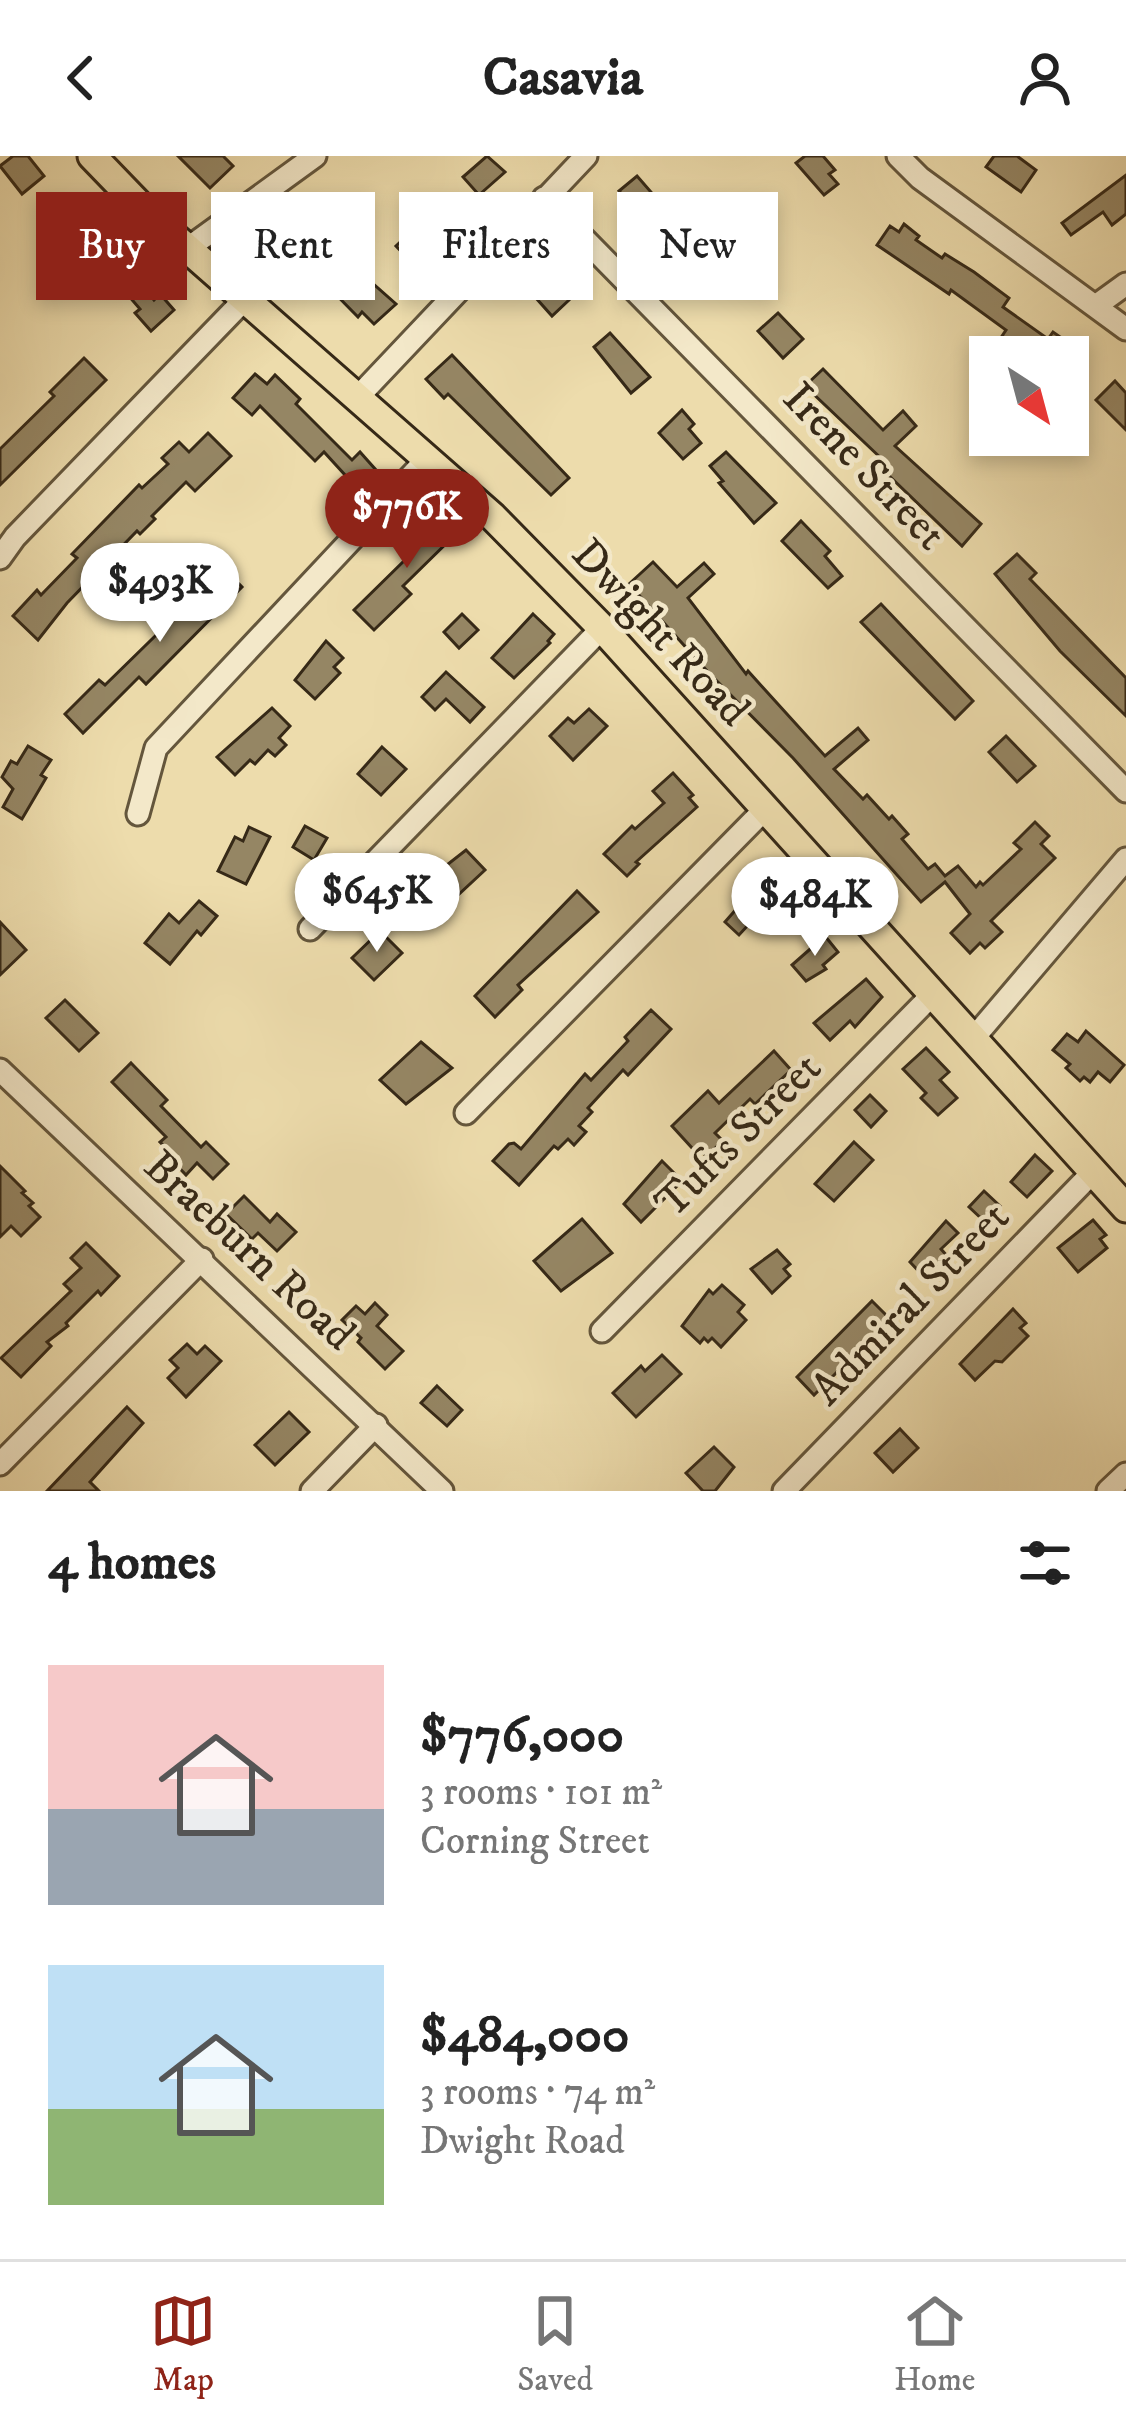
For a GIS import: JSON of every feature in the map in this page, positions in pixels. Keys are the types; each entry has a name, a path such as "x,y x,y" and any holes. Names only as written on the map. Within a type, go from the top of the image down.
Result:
{"main road":[{"name":"Dwight Road","path":"92,156 129,192"},
{"name":"Dwight Road","path":"187,249 211,270"},
{"name":"Dwight Road","path":"244,300 493,517 602,628 1126,1208"}],"street":[{"path":"187,249 315,156"},
{"path":"550,192 586,156"},
{"path":"898,156 920,178 1126,329"},
{"name":"Irene Street","path":"593,248 1126,791"},
{"path":"1097,305 1126,284"},
{"path":"0,558 244,300"},
{"path":"357,398 449,300"},
{"path":"138,814 156,748 427,459"},
{"path":"310,928 602,628"},
{"path":"466,1113 765,809"},
{"path":"972,1040 1126,860"},
{"name":"Tufts Street","path":"602,1331 932,994"},
{"name":"Braeburn Road","path":"0,1070 442,1491"},
{"name":"Admiral Street","path":"784,1491 1094,1172"},
{"path":"0,1464 202,1259"},
{"path":"312,1491 376,1426"},
{"path":"1108,1491 1126,1474"}],"building":[{"path":"13,156 28,156 44,176 22,194 0,166"},
{"path":"178,156 223,156 233,166 210,188"},
{"path":"487,156 505,172 482,192 476,192 463,177"},
{"path":"805,156 823,156 835,170 829,174 838,184 824,195 796,163"},
{"path":"994,156 1017,156 1036,170 1021,192 986,167"},
{"path":"1126,175 1126,214 1112,225 1103,212 1071,235 1062,223"},
{"path":"637,176 651,192 620,192"},
{"path":"904,224 919,236 916,240 942,258 945,254 974,272 1009,298 1003,307 1044,336 1002,336 1006,330 877,245 890,226 899,232"},
{"path":"375,285 396,304 374,324 362,312 358,317 341,300 375,300"},
{"path":"132,300 165,300 174,310 151,331 135,313 140,309"},
{"path":"538,300 569,300 552,316"},
{"path":"778,313 803,339 783,358 758,331"},
{"path":"610,333 650,377 631,393 594,347"},
{"path":"452,355 569,478 551,495 448,394 444,398 426,379"},
{"path":"84,358 106,380 0,485 0,449 54,396 50,392"},
{"path":"823,369 883,430 903,411 916,426 895,446 981,524 962,546 880,467 885,462 805,386"},
{"path":"255,374 267,384 275,375 300,399 296,404 352,460 360,452 376,470 357,488 324,452 315,461 260,406 252,415 233,398"},
{"path":"1115,381 1126,393 1126,430 1096,400"},
{"path":"682,410 701,443 683,459 659,433"},
{"path":"208,433 231,456 195,491 186,482 152,516 155,519 140,534 137,531 67,603 38,640 13,616 77,558 72,554 139,485 142,488 168,464 162,458 179,442 189,452"},
{"path":"726,452 776,503 754,523 710,466"},
{"path":"445,510 463,527 403,586 411,594 374,630 354,610 410,555 406,551"},
{"path":"801,521 830,551 825,556 842,576 828,588 782,541"},
{"path":"1017,554 1036,573 1030,579 1126,678 1126,716 1060,651 995,574"},
{"path":"217,561 242,587 146,684 139,677 83,733 65,714 99,680 105,685 194,598 186,590"},
{"path":"653,562 677,587 704,563 714,574 688,598 746,674 748,671 825,756 858,728 868,740 834,769 863,799 867,795 889,819 892,816 908,834 902,839 928,869 935,864 945,876 958,866 976,887 1021,849 1014,843 1035,822 1049,836 1041,844 1055,858 991,921 1002,932 985,948 980,943 970,953 951,933 970,914 945,882 921,902 629,584"},
{"path":"881,604 973,701 955,719 861,622"},
{"path":"462,614 478,630 459,648 444,632"},
{"path":"533,614 554,634 514,678 492,658"},
{"path":"326,641 343,658 334,667 340,673 315,699 295,680"},
{"path":"446,672 484,707 470,722 446,699 435,710 422,697"},
{"path":"272,708 290,726 279,738 286,745 275,756 268,750 255,764 250,760 235,775 217,757"},
{"path":"589,709 607,726 573,760 550,736 568,718 574,723"},
{"path":"1006,736 1035,766 1017,782 989,752"},
{"path":"28,746 51,760 22,819 3,807 13,789 2,777"},
{"path":"382,747 406,769 381,795 358,774"},
{"path":"673,773 693,795 689,798 697,807 636,862 639,864 627,876 604,854 664,803 653,791"},
{"path":"305,826 327,838 314,860 293,847"},
{"path":"249,827 270,837 246,884 218,871 235,837 243,841"},
{"path":"466,850 485,870 458,895 454,890 446,897 429,879"},
{"path":"755,880 774,897 739,935 725,922 739,906 734,901"},
{"path":"577,891 598,912 518,985 522,990 495,1017 475,996"},
{"path":"199,901 217,916 201,935 197,931 170,964 145,943 169,914 179,923"},
{"path":"0,922 26,950 0,975"},
{"path":"380,931 402,953 374,980 352,958"},
{"path":"825,936 838,952 823,965 826,969 806,981 792,965"},
{"path":"866,979 882,997 855,1027 850,1021 830,1040 814,1023"},
{"path":"65,1000 98,1033 79,1051 46,1018"},
{"path":"651,1010 671,1029 628,1075 623,1070 588,1108 592,1112 579,1126 586,1132 574,1145 568,1139 558,1149 554,1146 519,1185 493,1161 509,1144 521,1149 585,1074 591,1080"},
{"path":"1086,1031 1124,1065 1110,1082 1098,1072 1090,1082 1084,1077 1080,1081 1066,1068 1070,1064 1053,1050 1067,1034 1078,1042"},
{"path":"421,1042 452,1068 406,1104 380,1080"},
{"path":"926,1048 949,1072 940,1080 957,1098 938,1115 921,1098 926,1093 903,1069"},
{"path":"774,1051 791,1070 755,1104 750,1099 715,1133 723,1141 706,1156 696,1146 693,1149 672,1126 708,1091 719,1103"},
{"path":"131,1063 167,1100 161,1106 201,1147 206,1142 228,1164 213,1179 197,1163 186,1175 160,1142 166,1137 112,1082"},
{"path":"870,1095 886,1111 871,1127 855,1110"},
{"path":"854,1142 873,1160 834,1201 815,1184"},
{"path":"1035,1155 1052,1171 1027,1197 1011,1182"},
{"path":"662,1161 682,1181 641,1222 624,1204"},
{"path":"0,1166 25,1191 22,1193 33,1203 29,1206 40,1217 21,1236 11,1226 0,1237"},
{"path":"984,1191 1000,1206 985,1222 969,1207"},
{"path":"244,1196 270,1222 277,1214 296,1232 277,1251 258,1233 252,1239 226,1214"},
{"path":"582,1219 612,1253 561,1291 534,1261"},
{"path":"1093,1220 1106,1235 1100,1239 1107,1248 1078,1272 1058,1248"},
{"path":"946,1221 958,1233 941,1249 948,1257 926,1279 910,1262"},
{"path":"86,1243 119,1276 47,1342 51,1346 21,1377 1,1358 71,1291 64,1284 81,1268 71,1258"},
{"path":"777,1250 790,1264 784,1269 790,1276 772,1293 751,1269"},
{"path":"722,1285 744,1305 738,1312 746,1320 721,1347 712,1338 700,1343 682,1326 709,1290 713,1294"},
{"path":"872,1301 890,1319 814,1395 797,1377"},
{"path":"375,1303 387,1315 377,1326 403,1351 385,1369 342,1320 356,1306 365,1314"},
{"path":"1013,1309 1026,1323 1020,1328 1028,1336 975,1380 960,1364"},
{"path":"187,1344 197,1354 205,1346 221,1361 186,1397 168,1378 178,1368 170,1360"},
{"path":"662,1355 681,1374 636,1417 613,1393 641,1366 645,1371"},
{"path":"437,1386 462,1410 447,1426 421,1403"},
{"path":"127,1407 143,1423 90,1482 99,1491 47,1491"},
{"path":"289,1412 309,1432 275,1465 255,1445"},
{"path":"900,1429 918,1448 893,1472 875,1453"},
{"path":"714,1447 734,1467 715,1491 703,1491 686,1473"}]}
